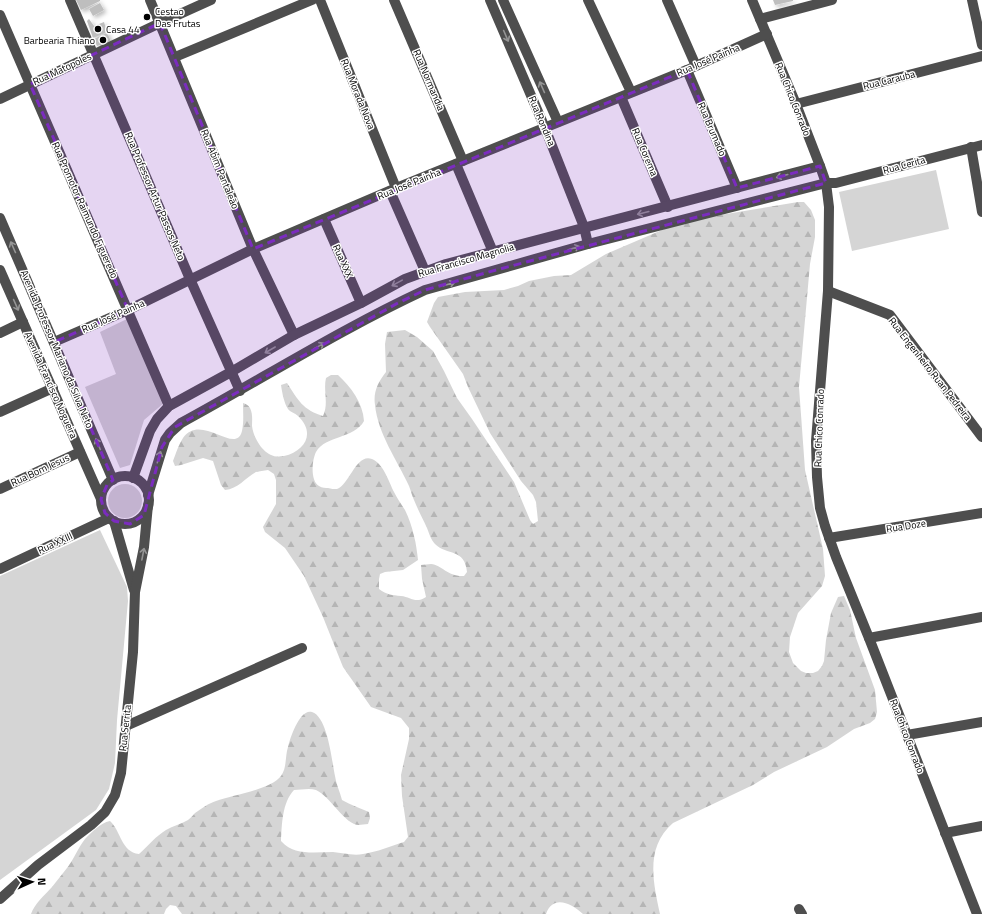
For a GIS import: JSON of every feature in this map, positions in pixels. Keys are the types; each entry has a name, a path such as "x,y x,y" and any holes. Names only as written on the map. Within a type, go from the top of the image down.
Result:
{"street":[{"name":"Rua Professor Artur Passos Neto","path":"70,0 240,391"},
{"name":"Rua Abim Pantaleão","path":"150,0 175,57 253,249 294,335"},
{"name":"Rua Matopoles","path":"0,99 160,22 212,0"},
{"path":"175,57 312,0"},
{"name":"Rua Morada Nova","path":"320,0 425,271"},
{"name":"Rua Normandia","path":"394,0 460,163 493,252"},
{"name":"Rua Rondina","path":"490,0 545,128 584,227 588,244"},
{"name":"Rua Rondina","path":"503,0 558,122"},
{"name":"Rua Corema","path":"588,0 626,94 668,207"},
{"name":"Rua Brumado","path":"667,0 691,68 737,188"},
{"name":"Rua Chico Conrado","path":"752,0 796,104 826,183 829,207 828,291 816,441 820,508 829,538 977,914"},
{"path":"760,19 832,0"},
{"path":"972,0 982,45"},
{"name":"Rua Promotor Raimundo Figueredo","path":"0,15 169,406"},
{"name":"Rua José Painha","path":"54,342 128,310 253,249 393,189 691,68 767,34"},
{"name":"Rua Carauba","path":"796,104 982,56"},
{"name":"Rua Cerita","path":"826,183 836,183 982,145"},
{"path":"971,148 982,212"},
{"name":"Rua Francisco Magnolia","path":"133,478 150,431 156,419 169,406 294,335 361,303 405,279 446,264 820,166"},
{"name":"Rua Francisco Magnolia","path":"148,495 162,447 170,433 181,423 398,303 425,290 588,244 826,183"},
{"name":"Avenida Professor Mariano da Silva Neto","path":"0,218 113,480"},
{"name":"Rua XXX","path":"324,219 361,303"},
{"name":"Avenida Francisco Nogueira","path":"0,270 101,500"},
{"name":"Rua Engenheiro Ruan Pedreira","path":"828,291 890,315 982,437"},
{"path":"0,333 23,322"},
{"path":"0,412 53,388"},
{"name":"Rua Bom Jesus","path":"0,489 80,452"},
{"path":"135,592 111,519 105,512 101,500 107,485 119,477 133,478 140,482 145,487 148,495"},
{"name":"Rua Serrita","path":"0,899 38,865 106,812 115,795 121,773 133,652 135,592 144,547 148,495"},
{"path":"111,519 124,524 135,522 144,515 148,505"},
{"name":"Rua Doze","path":"829,538 982,513"},
{"name":"Rua XXIII","path":"0,569 111,519"},
{"path":"869,638 982,617"},
{"path":"126,726 302,648"},
{"path":"907,735 982,722"},
{"path":"945,833 982,826"}],"highlighted area":[{"path":"160,23 253,249 687,70 737,188 820,166 826,183 496,270 425,290 398,303 175,427 162,447 144,515 130,524 114,521 105,513 101,499 107,485 113,480 54,342 128,310 30,84"}],"green space":[{"path":"936,170 949,229 852,251 839,192"},
{"path":"804,202 811,210 815,220 815,237 810,264 799,387 805,470 823,549 825,576 822,586 798,613 790,637 789,652 793,663 801,671 813,673 818,671 824,661 831,613 838,597 844,596 850,610 856,638 875,690 877,712 875,719 870,723 854,729 827,747 774,772 753,785 673,823 664,832 658,843 653,866 655,890 660,914 583,914 568,904 558,902 549,908 546,914 182,914 176,906 170,905 164,914 31,914 37,903 69,865 85,839 96,828 103,824 110,821 114,825 128,849 139,854 162,832 188,820 195,813 213,802 250,792 276,781 283,773 287,751 293,731 303,715 308,712 312,712 317,716 322,722 326,731 342,800 369,812 370,818 368,824 354,824 343,816 327,798 316,790 294,790 285,807 282,821 281,841 286,846 298,851 333,852 356,855 373,852 404,842 408,837 402,796 401,775 409,739 409,728 401,718 371,707 343,667 323,617 304,576 285,548 265,532 263,527 276,504 276,480 274,474 268,470 256,472 234,488 225,490 221,485 213,461 203,458 175,466 173,461 179,446 183,438 190,431 199,429 233,439 238,437 243,428 243,403 250,408 253,432 262,448 272,456 278,457 291,454 302,446 307,435 303,422 298,416 288,409 284,401 281,385 287,383 302,404 310,411 323,416 326,407 326,378 331,375 338,375 356,396 364,421 354,431 333,439 316,452 313,470 314,480 320,487 337,489 342,486 362,460 366,458 372,459 379,464 408,516 415,539 418,560 403,570 380,574 379,589 390,594 416,600 422,599 426,597 421,565 431,564 439,566 454,575 464,576 467,572 466,564 459,556 440,548 432,541 409,486 380,426 375,405 375,391 378,383 386,372 385,344 387,332 405,330 417,337 433,351 457,398 514,482 533,524 538,521 536,502 533,495 521,481 490,433 463,374 427,322 434,303 438,297 465,292 504,290 529,281 554,276 571,275 606,254 669,227 702,218"},
{"path":"129,318 164,403 144,420 130,465 120,468 85,387 116,374 100,332"},
{"path":"125,484 137,489 142,501 137,513 125,518 113,513 108,501 113,489"},
{"path":"100,530 127,587 128,601 117,720 115,763 109,789 96,810 0,880 0,576"}],"building":[{"path":"76,0 100,0 100,1 81,10"},
{"path":"773,0 793,0 793,1 775,5"},
{"name":"Casa 44","path":"100,3 104,10 93,16 89,9"},
{"name":"Casa 44","path":"89,19 94,26 104,22 107,32 93,38 87,21"},
{"path":"107,33 111,41 97,46 94,39"}],"place":[{"name":"Cestao Das Frutas","path":"147,17"},
{"name":"Casa 44","path":"98,29"},
{"name":"Barbearia Thiano","path":"103,40"}]}
